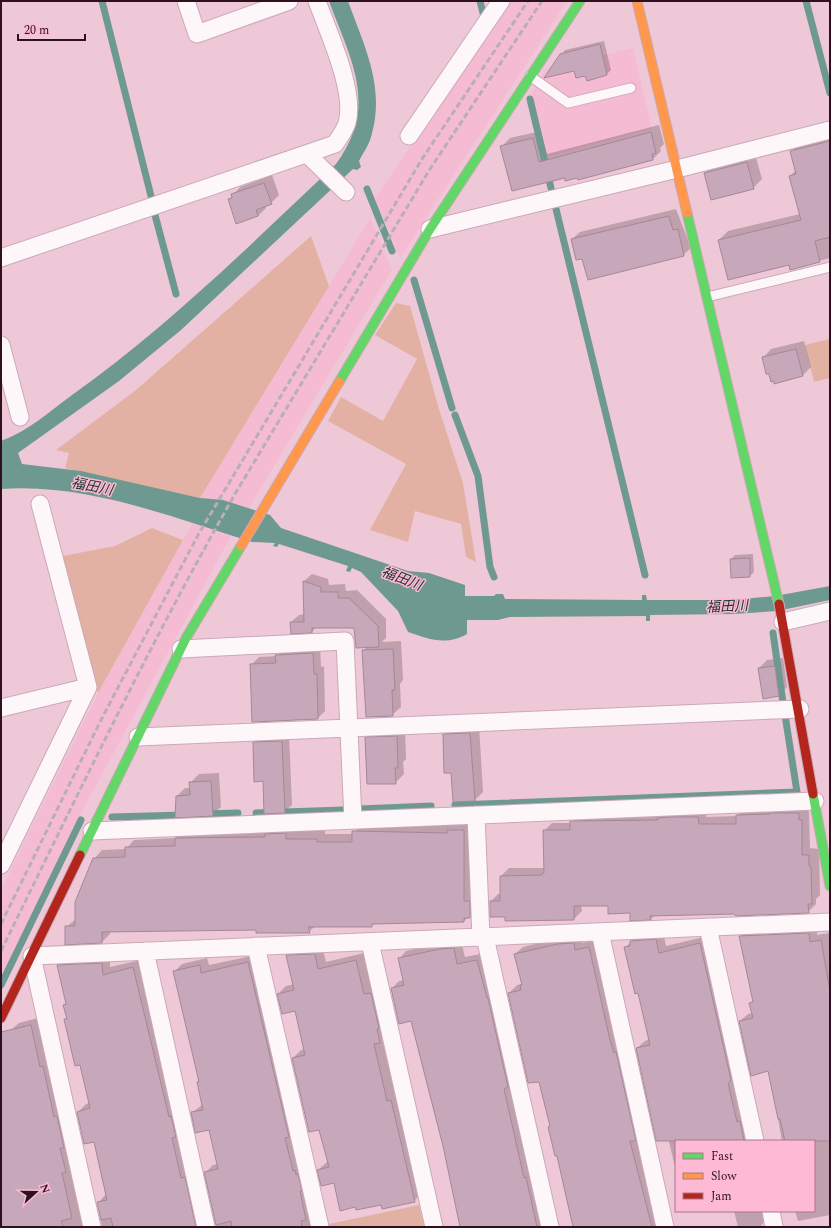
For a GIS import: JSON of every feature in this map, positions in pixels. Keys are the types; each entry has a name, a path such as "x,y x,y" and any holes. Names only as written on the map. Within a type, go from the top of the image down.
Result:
{"street":[{"path":"186,1 197,34 289,1"},
{"path":"1,258 335,144 347,123 348,96 344,76 317,1"},
{"path":"409,136 501,1"},
{"path":"1,1018 181,650 262,510 430,229 580,1"},
{"path":"637,1 776,585 800,710 830,886"},
{"path":"430,229 830,130"},
{"path":"307,154 344,190"},
{"path":"1,346 20,417"},
{"path":"1,865 88,687 40,504"},
{"path":"783,621 830,611"},
{"path":"181,650 345,641 353,820"},
{"path":"1,708 88,687"},
{"path":"138,737 800,710"},
{"path":"92,831 815,801"},
{"path":"476,815 483,937 550,1227"},
{"path":"32,956 830,922"},
{"path":"708,927 755,1140"},
{"path":"600,932 665,1227"},
{"path":"370,942 434,1227"},
{"path":"256,946 320,1227"},
{"path":"145,951 206,1227"},
{"path":"32,956 92,1227"},
{"path":"770,1212 774,1227"}],"lane":[{"path":"530,76 568,103 631,88"},
{"path":"707,298 830,267"}],"shaded area":[{"path":"509,1 567,1 400,258 375,198"},
{"path":"633,48 652,129 546,157 531,95 546,69"},
{"path":"370,218 392,270 249,508 223,500 200,498"},
{"path":"311,236 329,286 200,498 65,468 69,453 56,450 136,390"},
{"path":"396,303 410,306 439,409 463,483 476,562 466,557 461,524 415,511 408,542 370,530 406,464 328,421 341,397 383,421 417,359 375,335"},
{"path":"830,339 830,378 814,382 805,345"},
{"path":"192,524 231,536 80,815 1,980 1,890 98,693"},
{"path":"152,528 183,540 98,693 63,556 115,546"},
{"path":"419,1205 424,1227 330,1227 329,1224"}],"water":[{"name":"福田川","path":"329,1 348,1 366,51 375,84 375,119 370,140 359,161 361,167 357,170 353,169 181,330 119,381 18,453 22,464 81,471 200,498 223,500 270,515 281,528 408,571 429,573 465,585 465,596 494,596 496,594 503,594 505,599 642,600 642,595 646,595 647,600 730,600 775,596 830,586 830,600 777,611 734,614 650,615 650,621 646,621 646,616 510,617 498,620 467,620 467,634 452,640 437,640 408,632 398,611 361,572 352,568 350,572 346,571 348,566 279,544 277,547 273,546 275,543 252,542 160,513 97,497 65,491 1,489 1,441 11,437 38,421 142,341 208,284 336,164 349,143 356,122 358,102 357,83 352,63"}],"building":[{"path":"600,44 607,75 587,81 585,76 576,78 574,71 544,78 560,54"},
{"path":"651,132 656,153 652,154 653,160 578,180 577,178 565,181 565,178 512,191 500,146 533,138 539,162"},
{"path":"830,141 830,237 815,241 820,262 790,270 789,265 728,280 718,240 801,220 789,176 796,174 790,151"},
{"path":"747,162 754,189 711,200 704,173"},
{"path":"264,183 272,204 256,210 258,216 236,224 228,199 232,198 231,194"},
{"path":"669,216 673,230 678,229 684,256 588,280 582,259 576,260 571,239"},
{"path":"796,349 803,376 774,384 774,381 771,382 769,374 766,374 762,357"},
{"path":"750,558 750,577 731,578 730,559"},
{"path":"303,581 321,587 321,592 338,592 338,598 349,598 379,627 379,647 356,648 354,628 312,628 312,633 291,634 290,622 304,622"},
{"path":"393,649 395,690 392,690 393,716 366,717 362,650"},
{"path":"313,653 314,674 317,674 318,719 252,722 250,664 276,663 275,655"},
{"path":"775,666 779,696 763,699 758,668"},
{"path":"470,733 475,801 453,802 451,773 444,773 443,734"},
{"path":"397,736 398,768 395,768 396,784 367,784 365,737"},
{"path":"282,741 285,813 264,814 263,781 254,782 253,742"},
{"path":"211,781 213,816 175,818 176,796 190,795 189,782"},
{"path":"799,813 799,820 802,820 802,855 809,855 809,866 811,866 812,904 808,904 809,913 736,916 734,914 650,916 651,920 630,921 630,913 608,914 608,906 574,906 574,920 505,921 505,917 490,917 490,901 500,901 500,876 542,875 542,873 544,873 543,830 570,830 570,821 658,820 658,818 671,817 698,817 699,824 736,824 736,815"},
{"path":"447,830 464,830 464,901 470,901 470,918 464,918 464,922 372,924 372,927 308,927 310,933 256,933 256,930 102,932 102,943 65,945 65,926 75,926 75,902 93,858 125,857 125,847 175,846 175,838 265,837 265,834 286,833 286,839 317,839 317,842 352,842 352,831 447,833"},
{"path":"809,933 810,942 821,940 830,991 830,1141 785,1140 780,1119 778,1119 768,1071 751,1076 739,1021 753,1018 749,1003 753,1002 739,936"},
{"path":"656,939 659,953 700,943 731,1080 728,1083 737,1122 740,1121 744,1140 656,1141 636,1048 650,1045 638,993 635,994 624,947 630,946 630,941"},
{"path":"574,943 575,950 589,947 610,1040 614,1053 616,1052 636,1141 630,1141 652,1227 573,1227 557,1156 555,1156 548,1127 550,1126 539,1082 528,1083 508,993 521,990 520,985 522,985 514,954 558,944"},
{"path":"454,948 457,964 477,960 488,998 508,1087 504,1089 524,1178 526,1177 537,1227 460,1227 443,1146 411,1021 399,1024 391,988 404,985 398,958 440,949"},
{"path":"315,954 318,969 356,960 364,994 371,993 379,1028 377,1029 380,1043 374,1044 387,1101 391,1100 415,1202 382,1209 381,1205 356,1210 355,1207 340,1211 334,1183 321,1186 317,1170 329,1167 319,1130 309,1132 292,1058 305,1055 295,1011 282,1014 277,994 294,990 286,955"},
{"path":"248,962 289,1137 285,1138 293,1171 295,1170 296,1175 298,1174 302,1191 300,1191 306,1220 301,1221 302,1227 232,1227 231,1221 216,1225 204,1172 218,1169 209,1130 195,1133 191,1112 203,1110 197,1082 199,1082 173,971 200,965 201,973"},
{"path":"102,963 103,975 133,967 169,1117 171,1116 176,1137 172,1138 181,1178 185,1177 196,1227 113,1227 111,1218 101,1220 97,1202 107,1200 94,1142 84,1144 77,1112 90,1108 80,1065 75,1066 64,1019 67,1019 63,1005 66,1004 57,965"},
{"path":"31,1025 40,1067 43,1066 54,1117 57,1116 64,1148 60,1148 66,1172 62,1173 72,1218 61,1221 63,1227 1,1227 1,1032"}],"waterway":[{"path":"102,1 151,196"},
{"path":"480,1 484,17"},
{"path":"806,1 830,93"},
{"path":"530,99 551,188"},
{"path":"367,189 392,251"},
{"path":"556,209 645,575"},
{"path":"155,215 176,294"},
{"path":"414,280 452,408"},
{"path":"455,415 478,476 490,567 494,577"},
{"path":"773,633 783,703"},
{"path":"455,805 797,792 785,715"},
{"path":"360,809 431,806"},
{"path":"256,813 343,810"},
{"path":"204,814 238,813"},
{"path":"112,817 184,815"},
{"path":"1,985 81,820"}],"railway":[{"path":"1,924 101,720 198,535 422,159 528,1"},
{"path":"1,951 143,664 235,494 430,169 542,1"}],"traffic: fast":[{"path":"339,382 430,229 580,1"},
{"path":"687,213 779,604"},
{"path":"80,855 186,638 241,546"},
{"path":"813,794 830,886"}],"traffic: slow":[{"path":"637,1 687,213"},
{"path":"241,546 339,382"}],"traffic: jam":[{"path":"779,604 813,794"},
{"path":"1,1018 80,855"}]}
